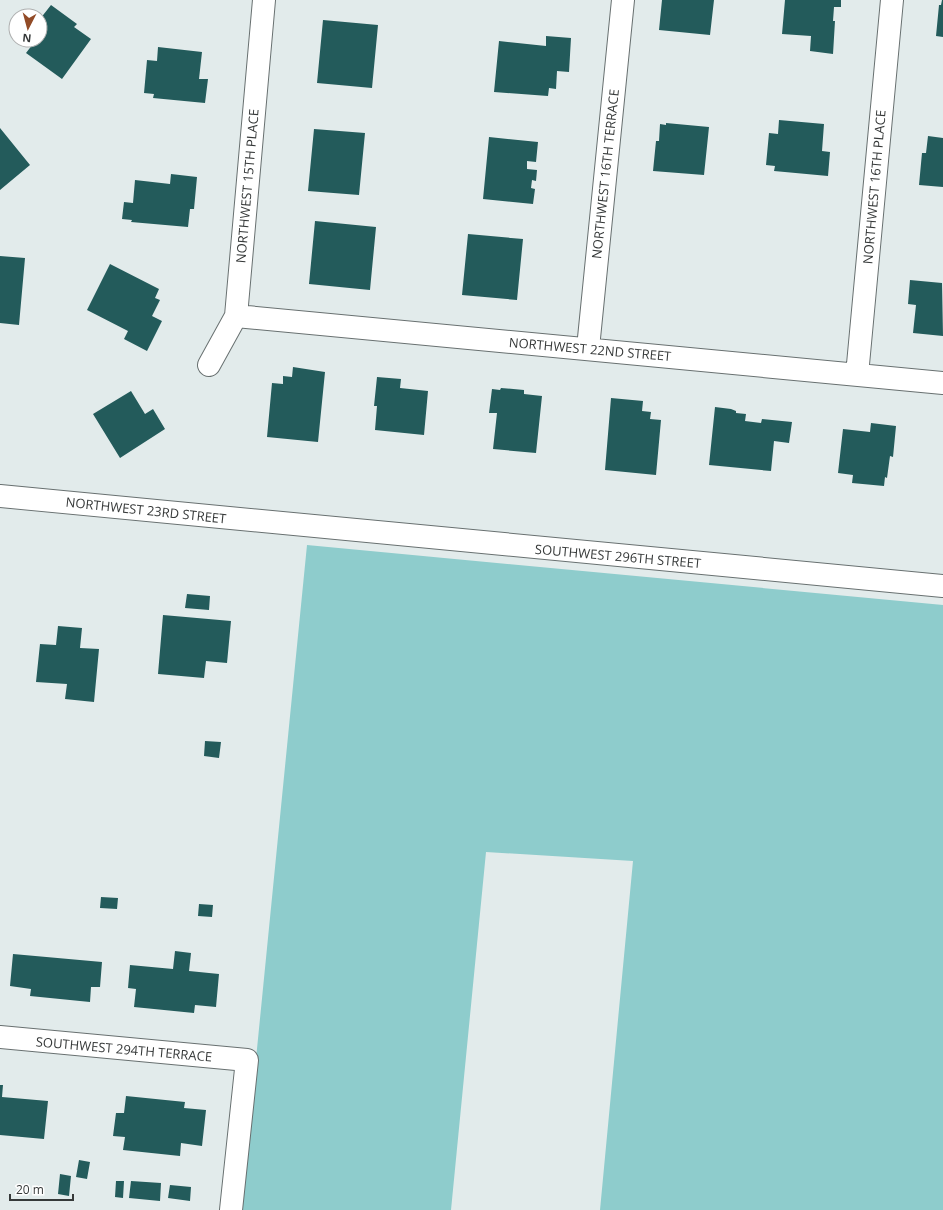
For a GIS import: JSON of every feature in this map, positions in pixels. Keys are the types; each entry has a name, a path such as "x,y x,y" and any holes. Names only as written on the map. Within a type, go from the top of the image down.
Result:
{"street":[{"name":"NORTHWEST 15TH PLACE","path":"209,365 236,316 264,0"},
{"name":"NORTHWEST 16TH TERRACE","path":"588,348 623,0"},
{"name":"NORTHWEST 16TH PLACE","path":"857,375 892,0"},
{"name":"NORTHWEST 22ND STREET","path":"236,316 588,348 943,383"},
{"name":"NORTHWEST 23RD STREET","path":"0,496 293,525"},
{"name":"SOUTHWEST 296TH STREET","path":"293,525 943,586"},
{"name":"SOUTHWEST 294TH TERRACE","path":"0,1037 247,1060 232,1210"}],"shaded area":[{"path":"307,545 943,605 943,1210 600,1210 633,861 486,852 451,1210 241,1210"}],"building":[{"path":"662,0 714,0 710,35 659,30"},
{"path":"785,0 841,0 841,7 834,7 833,21 835,21 833,54 810,51 811,36 782,34"},
{"path":"942,0 943,37 936,36 939,5 941,5"},
{"path":"51,5 77,24 74,27 91,39 62,79 26,53 30,48 48,48 48,9"},
{"path":"323,20 378,25 372,88 317,83"},
{"path":"546,36 571,38 569,72 557,71 556,89 549,88 548,96 494,92 499,41 546,46"},
{"path":"158,47 202,52 199,79 208,79 205,103 153,98 154,94 144,93 147,60 157,61"},
{"path":"779,120 824,124 822,151 830,152 828,176 774,171 775,166 766,165 769,133 778,134"},
{"path":"666,123 709,127 704,175 653,171 656,141 659,141 660,124 666,125"},
{"path":"0,128 30,165 0,190"},
{"path":"314,129 365,133 359,195 308,191"},
{"path":"928,136 943,138 943,187 919,185 922,153 926,153"},
{"path":"489,137 538,142 536,162 527,161 527,169 537,170 536,181 532,180 531,188 535,189 533,204 483,199"},
{"path":"171,174 197,177 194,209 190,209 188,227 131,222 132,220 122,219 124,202 133,203 135,180 170,184"},
{"path":"315,221 376,227 370,290 309,284"},
{"path":"468,234 523,239 517,300 462,295"},
{"path":"0,256 25,258 19,325 0,323"},
{"path":"110,264 159,289 155,298 160,300 152,316 162,321 147,351 124,339 128,331 87,310"},
{"path":"910,280 942,283 943,336 913,333 916,305 908,304"},
{"path":"293,367 325,372 318,442 267,437 272,383 283,384 283,376 292,377"},
{"path":"377,377 401,379 400,388 428,391 424,435 375,430 377,406 374,406"},
{"path":"501,388 524,390 524,394 542,396 536,453 493,449 497,413 489,413 492,389 500,390"},
{"path":"131,391 145,414 153,409 165,429 120,458 93,414"},
{"path":"611,398 643,401 642,411 651,412 650,419 661,420 656,475 605,470"},
{"path":"715,407 731,409 736,411 736,413 746,414 745,421 761,423 762,419 792,422 789,443 774,441 771,471 709,465"},
{"path":"871,423 896,426 893,457 890,456 887,478 885,477 884,486 852,483 853,475 838,473 843,429 870,432"},
{"path":"187,594 210,596 209,610 185,608"},
{"path":"163,615 231,621 227,663 206,661 204,678 158,674"},
{"path":"58,626 82,628 80,648 99,649 94,702 65,699 67,684 36,682 40,644 56,645"},
{"path":"205,741 221,742 219,758 204,756"},
{"path":"101,897 118,898 117,909 100,908"},
{"path":"199,904 213,905 212,917 198,916"},
{"path":"175,951 191,953 189,971 219,974 216,1007 195,1005 194,1013 134,1007 136,989 128,988 130,965 173,969"},
{"path":"13,954 102,962 100,987 91,987 90,1002 30,996 31,989 10,986"},
{"path":"0,1085 3,1085 2,1097 48,1101 44,1139 0,1135"},
{"path":"126,1096 185,1102 184,1108 206,1110 202,1146 181,1143 180,1156 123,1150 125,1137 113,1136 116,1113 124,1113"},
{"path":"79,1160 90,1162 87,1179 76,1177"},
{"path":"60,1174 71,1176 69,1196 58,1194"},
{"path":"116,1181 124,1181 123,1198 115,1197"},
{"path":"131,1181 161,1183 160,1201 129,1198"},
{"path":"170,1185 191,1187 190,1201 168,1198"}]}
